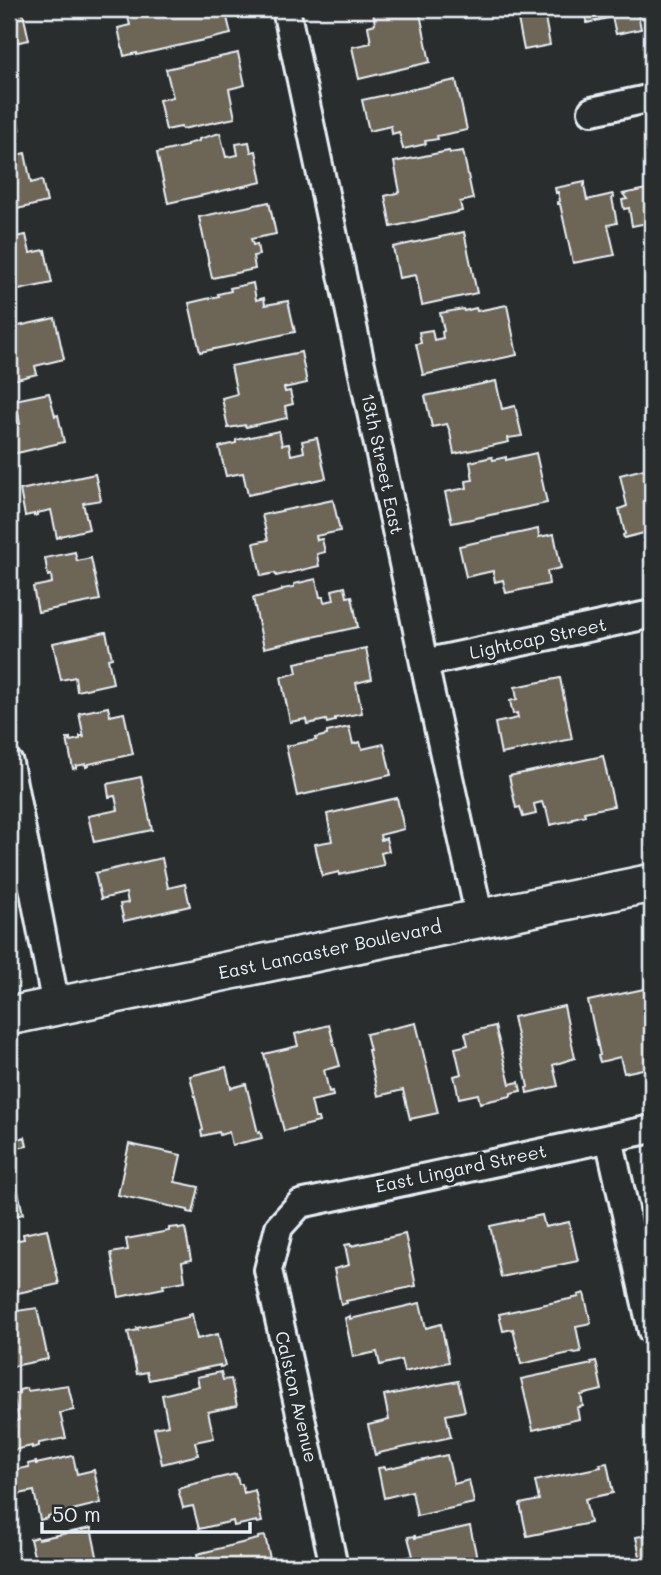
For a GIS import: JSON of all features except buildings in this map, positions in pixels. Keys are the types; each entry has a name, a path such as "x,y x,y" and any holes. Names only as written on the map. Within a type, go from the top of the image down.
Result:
{"main road":[{"name":"East Lancaster Boulevard","path":"9,1016 652,883"}],"street":[{"name":"13th Street East","path":"285,9 480,919"},
{"path":"592,111 652,98"},
{"name":"Lightcap Street","path":"424,663 652,614"},
{"path":"9,763 56,1006"},
{"name":"East Lingard Street","path":"279,1227 300,1203 652,1129"},
{"path":"610,1138 652,1331"},
{"name":"Calston Avenue","path":"279,1227 268,1270 334,1566"}]}
